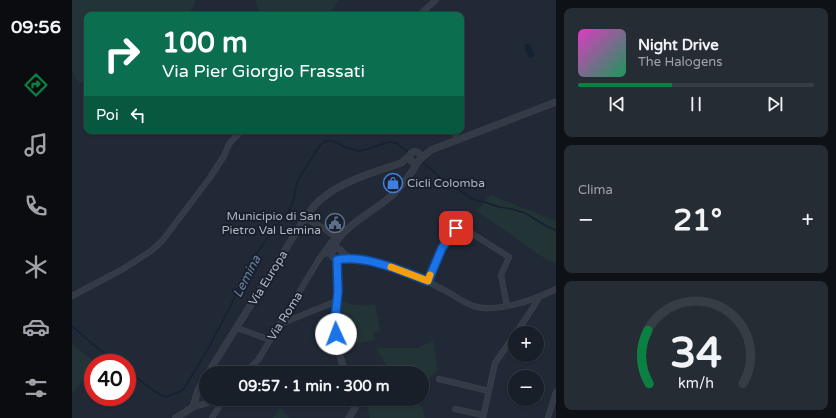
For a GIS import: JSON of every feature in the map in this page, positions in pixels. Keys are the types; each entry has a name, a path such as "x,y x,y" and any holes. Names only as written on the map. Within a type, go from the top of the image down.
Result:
{"street":[{"path":"422,12 436,0"},
{"path":"415,160 431,150 556,102"},
{"path":"72,296 123,269 151,251 162,241 209,179 224,156 229,144 238,134"},
{"path":"455,134 458,140"},
{"path":"431,150 416,152 419,153 412,171 390,198 347,229 335,244 332,257 340,255 398,269 428,281 453,294 469,305 477,308 507,306 539,297 556,289"},
{"name":"Via Europa","path":"213,366 305,218 316,204 331,192 367,176 401,163 415,160"},
{"path":"305,218 340,237"},
{"path":"428,281 442,248 456,228 460,226 509,257 500,275 507,306"},
{"path":"323,254 332,242 340,237"},
{"path":"340,237 336,321 337,346 343,366"},
{"path":"323,254 333,252 338,249 340,255"},
{"name":"Via Roma","path":"252,366 258,360 323,254"},
{"path":"520,326 539,297"},
{"path":"279,324 337,301"},
{"path":"237,328 270,340"},
{"path":"455,408 483,416 495,363 508,344"},
{"path":"439,379 489,391"},
{"path":"193,407 199,388"},
{"path":"548,418 556,392"},
{"path":"176,418 193,407 199,405"},
{"path":"212,418 220,406"},
{"path":"349,418 355,406"}],"shaded area":[{"path":"72,0 195,0 195,5 189,12 84,12 84,80 79,84 72,71"},
{"path":"255,0 339,0 329,12 260,12"},
{"path":"490,195 556,221 556,263 547,260 477,211"},
{"path":"340,300 353,304 375,305 380,331 373,333 375,340 342,346 338,316 341,315"},
{"path":"318,340 333,341 334,348 318,345"},
{"path":"433,341 438,370 429,378 429,366 387,366 376,348 418,348"},
{"path":"72,344 85,354 84,379 72,394"},
{"path":"367,406 421,406 425,418 370,418"},
{"path":"280,407 289,418 273,418"}],"water":[{"path":"525,44 530,44 535,55 530,58 525,50"}],"waterway":[{"name":"Lemina","path":"136,377 160,395 167,397 183,390 208,349 232,303 249,264 276,226 288,212 294,199 296,185 320,145 326,141 333,141 347,148 360,151 389,142 396,143 408,152"},
{"name":"Lemina","path":"424,163 442,179 473,199 525,213 548,227 556,230"},
{"name":"Lemina","path":"72,326 106,354"}],"slow traffic":[{"path":"391,267 428,281 430,275"}],"place":[{"name":"Cicli Colomba","path":"393,183"},
{"name":"Municipio di San Pietro Val Lemina","path":"335,223"}],"route":[{"path":"336,334 338,292 337,260 354,259 381,265 398,269 428,281 442,248 456,228"}]}
